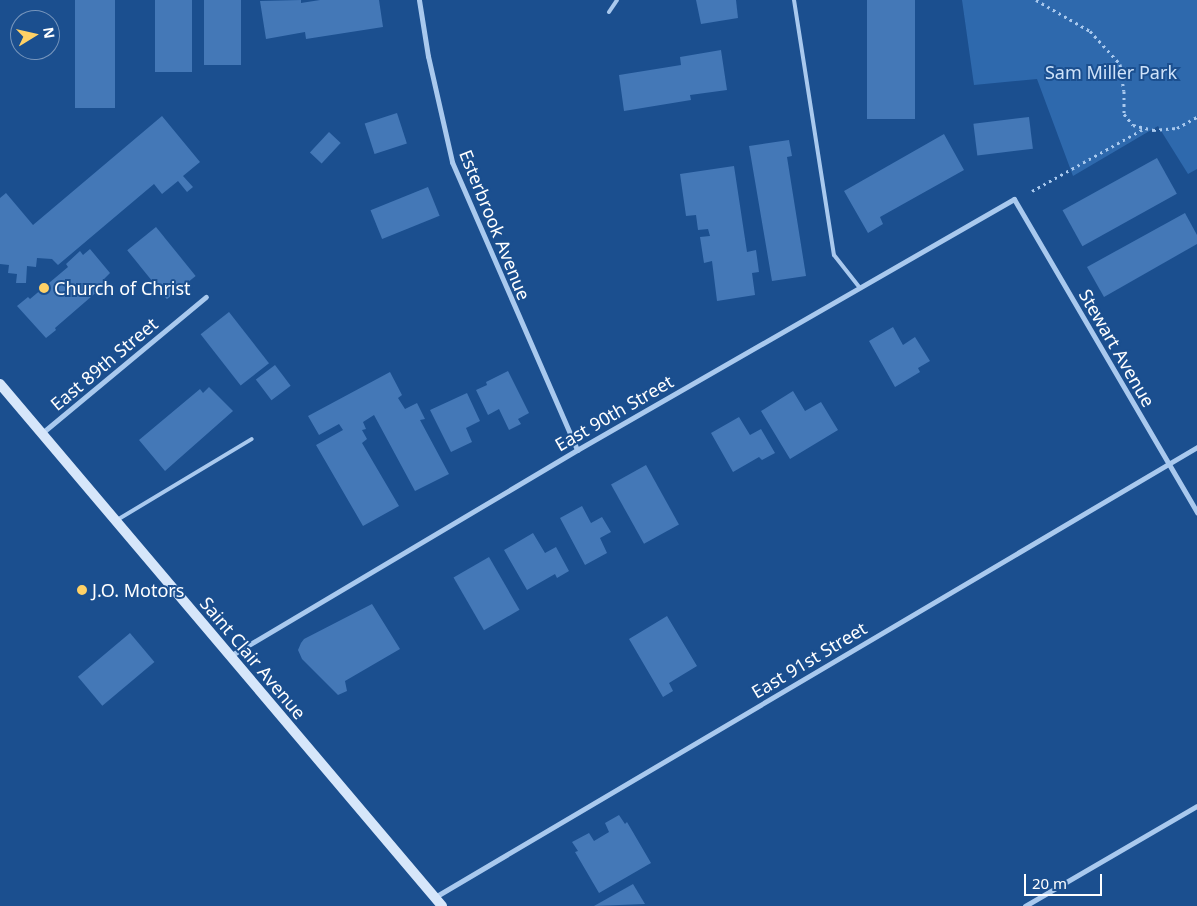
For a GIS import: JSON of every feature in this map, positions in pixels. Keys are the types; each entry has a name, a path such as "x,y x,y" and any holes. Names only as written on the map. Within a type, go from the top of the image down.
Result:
{"main road":[{"name":"Saint Clair Avenue","path":"0,384 442,906"}],"street":[{"name":"Esterbrook Avenue","path":"419,0 428,56 452,162 577,450"},
{"name":"East 90th Street","path":"230,656 577,450 1014,199"},
{"name":"Stewart Avenue","path":"1014,199 1197,512"},
{"name":"East 89th Street","path":"42,433 206,297"},
{"name":"East 91st Street","path":"435,897 1197,447"},
{"path":"1025,906 1197,806"}],"lane":[{"path":"609,12 617,0"},
{"path":"794,0 834,255 860,288"},
{"path":"116,521 252,439"}],"path":[{"path":"1036,0 1090,31 1120,64 1124,91 1124,114 1133,125 1153,130 1177,128 1197,117"},
{"path":"1032,191 1145,128"}],"green space":[{"name":"Sam Miller Park","path":"962,0 1197,0 1197,169 1188,174 1158,126 1073,176 1037,79 974,85"}],"building":[{"path":"75,0 115,0 115,108 75,108"},
{"path":"155,0 192,0 192,72 155,72"},
{"path":"204,0 241,0 241,65 204,65"},
{"path":"301,0 301,3 320,0 379,0 383,27 306,39 305,32 266,39 260,1"},
{"path":"696,0 736,0 738,18 701,24"},
{"path":"867,0 915,0 915,119 867,119"},
{"path":"721,50 727,90 690,95 691,100 624,111 619,75 681,65 680,57"},
{"path":"397,113 407,143 375,154 365,124"},
{"path":"162,116 200,162 183,176 193,187 187,192 178,181 162,194 154,184 58,265 52,259 37,258 36,267 27,266 26,283 16,283 17,274 8,273 9,265 0,264 0,198 6,193 33,225"},
{"path":"1029,117 1033,149 977,156 973,124"},
{"path":"329,132 341,143 322,163 310,152"},
{"path":"944,134 964,170 880,217 883,224 868,233 844,191"},
{"path":"789,140 792,156 787,157 806,276 772,281 749,146"},
{"path":"1157,158 1177,194 1082,246 1063,210"},
{"path":"734,166 747,252 756,250 759,272 752,273 755,295 717,301 712,261 704,263 700,237 710,236 708,229 698,230 696,215 686,216 680,174"},
{"path":"428,187 440,216 382,239 371,210"},
{"path":"1185,213 1197,235 1197,244 1104,297 1087,267"},
{"path":"156,227 196,276 167,299 127,250"},
{"path":"90,249 110,273 104,279 107,283 46,338 17,306 28,297 30,299 68,267 66,264 80,251 83,255"},
{"path":"229,312 269,363 241,385 201,334"},
{"path":"893,327 903,345 915,337 930,361 918,368 920,372 895,387 869,341"},
{"path":"275,365 291,386 271,400 256,379"},
{"path":"508,371 529,413 518,419 521,424 509,430 499,409 488,415 476,390 487,385 486,382"},
{"path":"390,372 402,395 398,398 405,409 417,403 425,419 420,420 449,474 415,491 374,415 363,422 366,429 362,430 367,439 362,443 399,506 363,526 316,445 343,430 339,424 319,435 308,416"},
{"path":"209,387 233,411 165,471 139,440 200,389 203,393"},
{"path":"793,391 805,411 821,402 838,430 790,459 761,411"},
{"path":"467,393 480,421 466,428 472,442 451,452 430,410"},
{"path":"739,417 750,435 761,429 775,453 762,460 759,457 733,472 711,433"},
{"path":"646,465 679,524 644,544 611,484"},
{"path":"582,506 591,523 602,517 611,532 600,538 607,553 585,565 560,518"},
{"path":"533,533 545,553 556,547 569,571 557,578 555,574 527,590 504,550"},
{"path":"489,557 520,610 484,630 453,578"},
{"path":"372,604 400,649 345,681 347,691 338,695 302,659 298,650 304,639"},
{"path":"667,616 697,666 669,683 673,691 663,697 629,639"},
{"path":"130,633 154,662 102,706 78,677"},
{"path":"619,815 625,824 627,822 651,863 599,893 575,852 578,851 572,842 589,833 594,841 609,832 605,823"},
{"path":"633,884 645,904 594,906"}],"place":[{"name":"Church of Christ","path":"44,288"},
{"name":"J.O. Motors","path":"82,590"}]}
